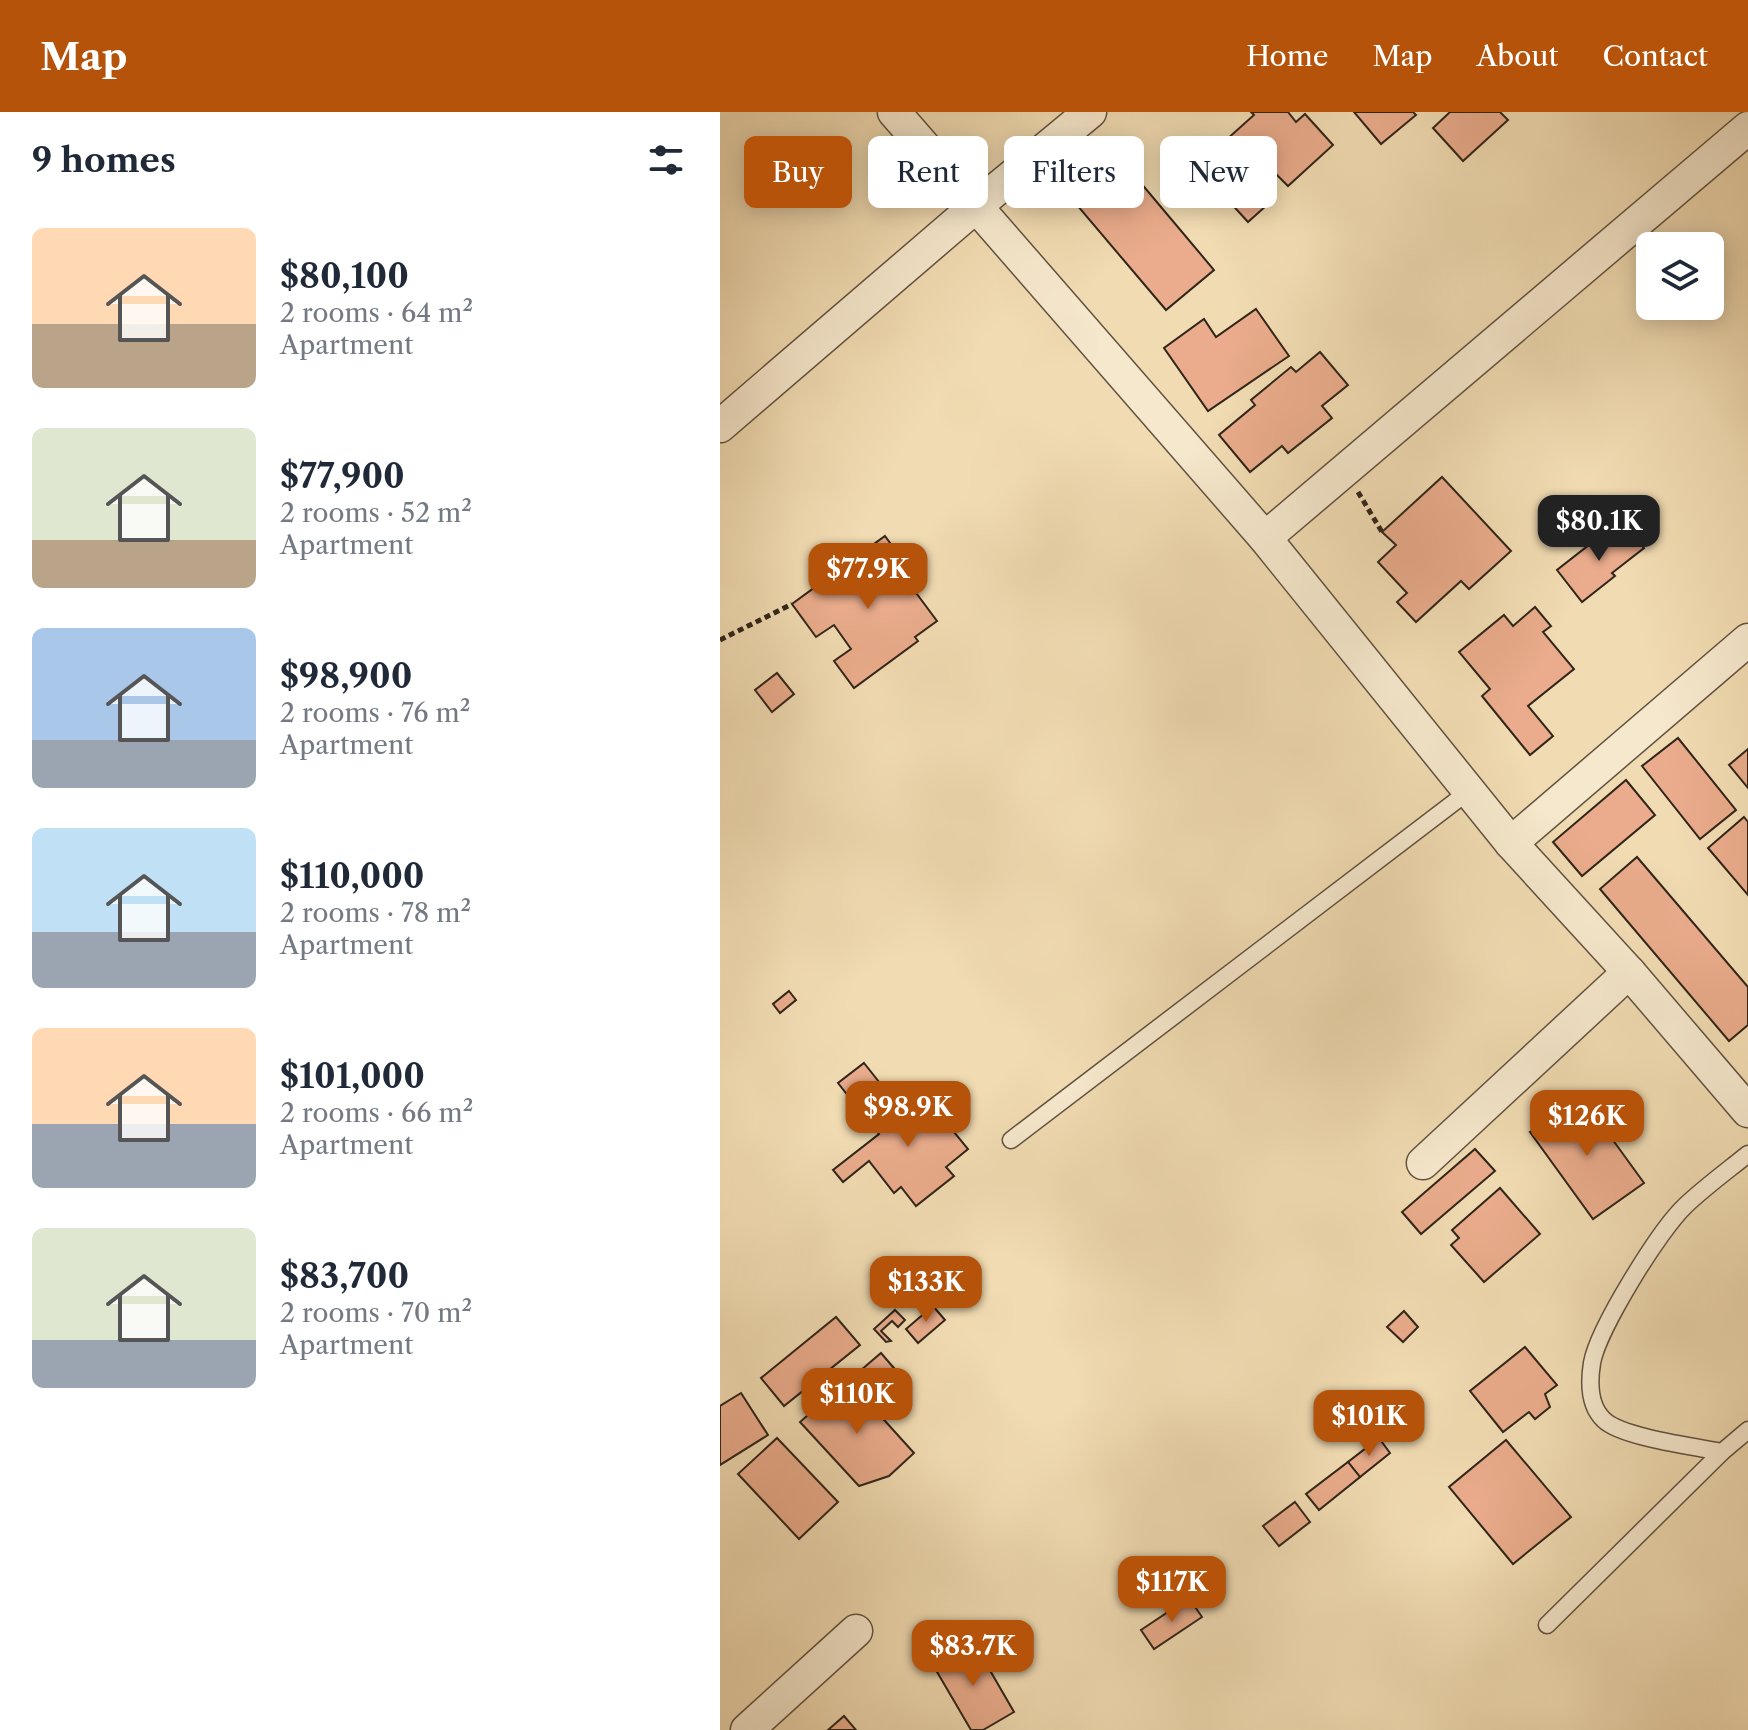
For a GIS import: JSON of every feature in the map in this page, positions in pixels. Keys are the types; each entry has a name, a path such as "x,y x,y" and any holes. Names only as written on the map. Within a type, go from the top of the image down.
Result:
{"street":[{"path":"894,112 914,136"},
{"path":"988,196 1090,112"},
{"path":"1265,538 1748,128"},
{"path":"720,426 974,208"},
{"path":"976,208 1265,538 1511,843 1629,972 1748,1111"},
{"path":"1511,843 1748,640"},
{"path":"1423,1163 1629,972"},
{"path":"747,1730 856,1631"}],"lane":[{"path":"1011,1140 1469,791"},
{"path":"1722,1452 1631,1432 1606,1423 1594,1409 1590,1391 1592,1360 1618,1306 1663,1231 1685,1206 1748,1154"},
{"path":"1547,1625 1748,1430"}],"path":[{"path":"1345,470 1382,532"},
{"path":"720,640 792,604"}],"building":[{"path":"1251,112 1288,112 1296,122 1305,114 1333,145 1288,186 1277,175 1277,136 1231,136 1254,115"},
{"path":"1354,112 1413,112 1416,115 1381,144"},
{"path":"1450,112 1500,112 1508,120 1463,161 1433,128"},
{"path":"1144,187 1214,270 1166,310 1079,208 1144,208"},
{"path":"1235,208 1264,208 1248,222"},
{"path":"1256,309 1289,356 1208,411 1164,348 1204,319 1216,337"},
{"path":"1320,352 1348,385 1322,406 1332,418 1288,453 1282,446 1250,472 1219,435 1255,405 1251,400 1291,367 1296,372"},
{"path":"1442,477 1511,551 1469,589 1461,581 1416,622 1397,602 1407,593 1378,562 1396,545 1382,532"},
{"path":"1608,530 1616,540 1629,530 1644,548 1582,602 1557,570"},
{"path":"885,536 909,569 902,574 937,621 915,637 918,641 854,688 834,661 851,649 834,625 816,637 792,604"},
{"path":"1535,607 1551,626 1543,632 1574,669 1528,706 1553,736 1530,755 1482,696 1490,689 1459,652 1504,615 1513,626"},
{"path":"777,673 794,694 772,712 755,690"},
{"path":"1678,738 1736,810 1700,839 1642,766"},
{"path":"1748,749 1748,788 1729,765"},
{"path":"1626,780 1655,815 1582,876 1553,842"},
{"path":"1744,817 1748,822 1748,895 1708,848"},
{"path":"1637,857 1748,987 1748,1025 1729,1041 1600,889"},
{"path":"789,991 796,1000 780,1013 773,1004"},
{"path":"864,1063 883,1087 857,1107 838,1083"},
{"path":"894,1094 915,1119 939,1101 953,1119 949,1126 968,1149 946,1167 954,1176 916,1206 901,1187 894,1193 869,1161 843,1182 833,1170 879,1134 865,1117"},
{"path":"1581,1096 1644,1183 1593,1219 1530,1132"},
{"path":"1475,1149 1495,1171 1421,1234 1402,1212"},
{"path":"1500,1188 1540,1234 1484,1282 1451,1245 1459,1238 1452,1230"},
{"path":"933,1306 945,1320 918,1343 906,1329"},
{"path":"895,1310 905,1320 898,1327 892,1321 881,1331 891,1341 886,1342 874,1329"},
{"path":"1404,1311 1418,1327 1403,1342 1387,1327"},
{"path":"836,1317 860,1345 784,1406 761,1378"},
{"path":"1525,1347 1557,1385 1545,1394 1550,1407 1535,1419 1529,1412 1503,1432 1470,1391"},
{"path":"881,1353 911,1388 891,1405 861,1370"},
{"path":"848,1380 914,1453 889,1476 859,1486 800,1422"},
{"path":"741,1393 768,1435 720,1465 720,1406"},
{"path":"777,1438 838,1502 799,1539 738,1474"},
{"path":"1379,1438 1390,1453 1360,1477 1348,1462"},
{"path":"1506,1440 1571,1517 1513,1564 1449,1487"},
{"path":"1348,1462 1360,1477 1319,1510 1306,1494"},
{"path":"1295,1502 1310,1522 1279,1546 1263,1526"},
{"path":"1189,1598 1202,1617 1154,1649 1141,1630"},
{"path":"973,1641 1014,1712 983,1730 971,1730 933,1665"},
{"path":"844,1716 856,1730 828,1730"}]}
